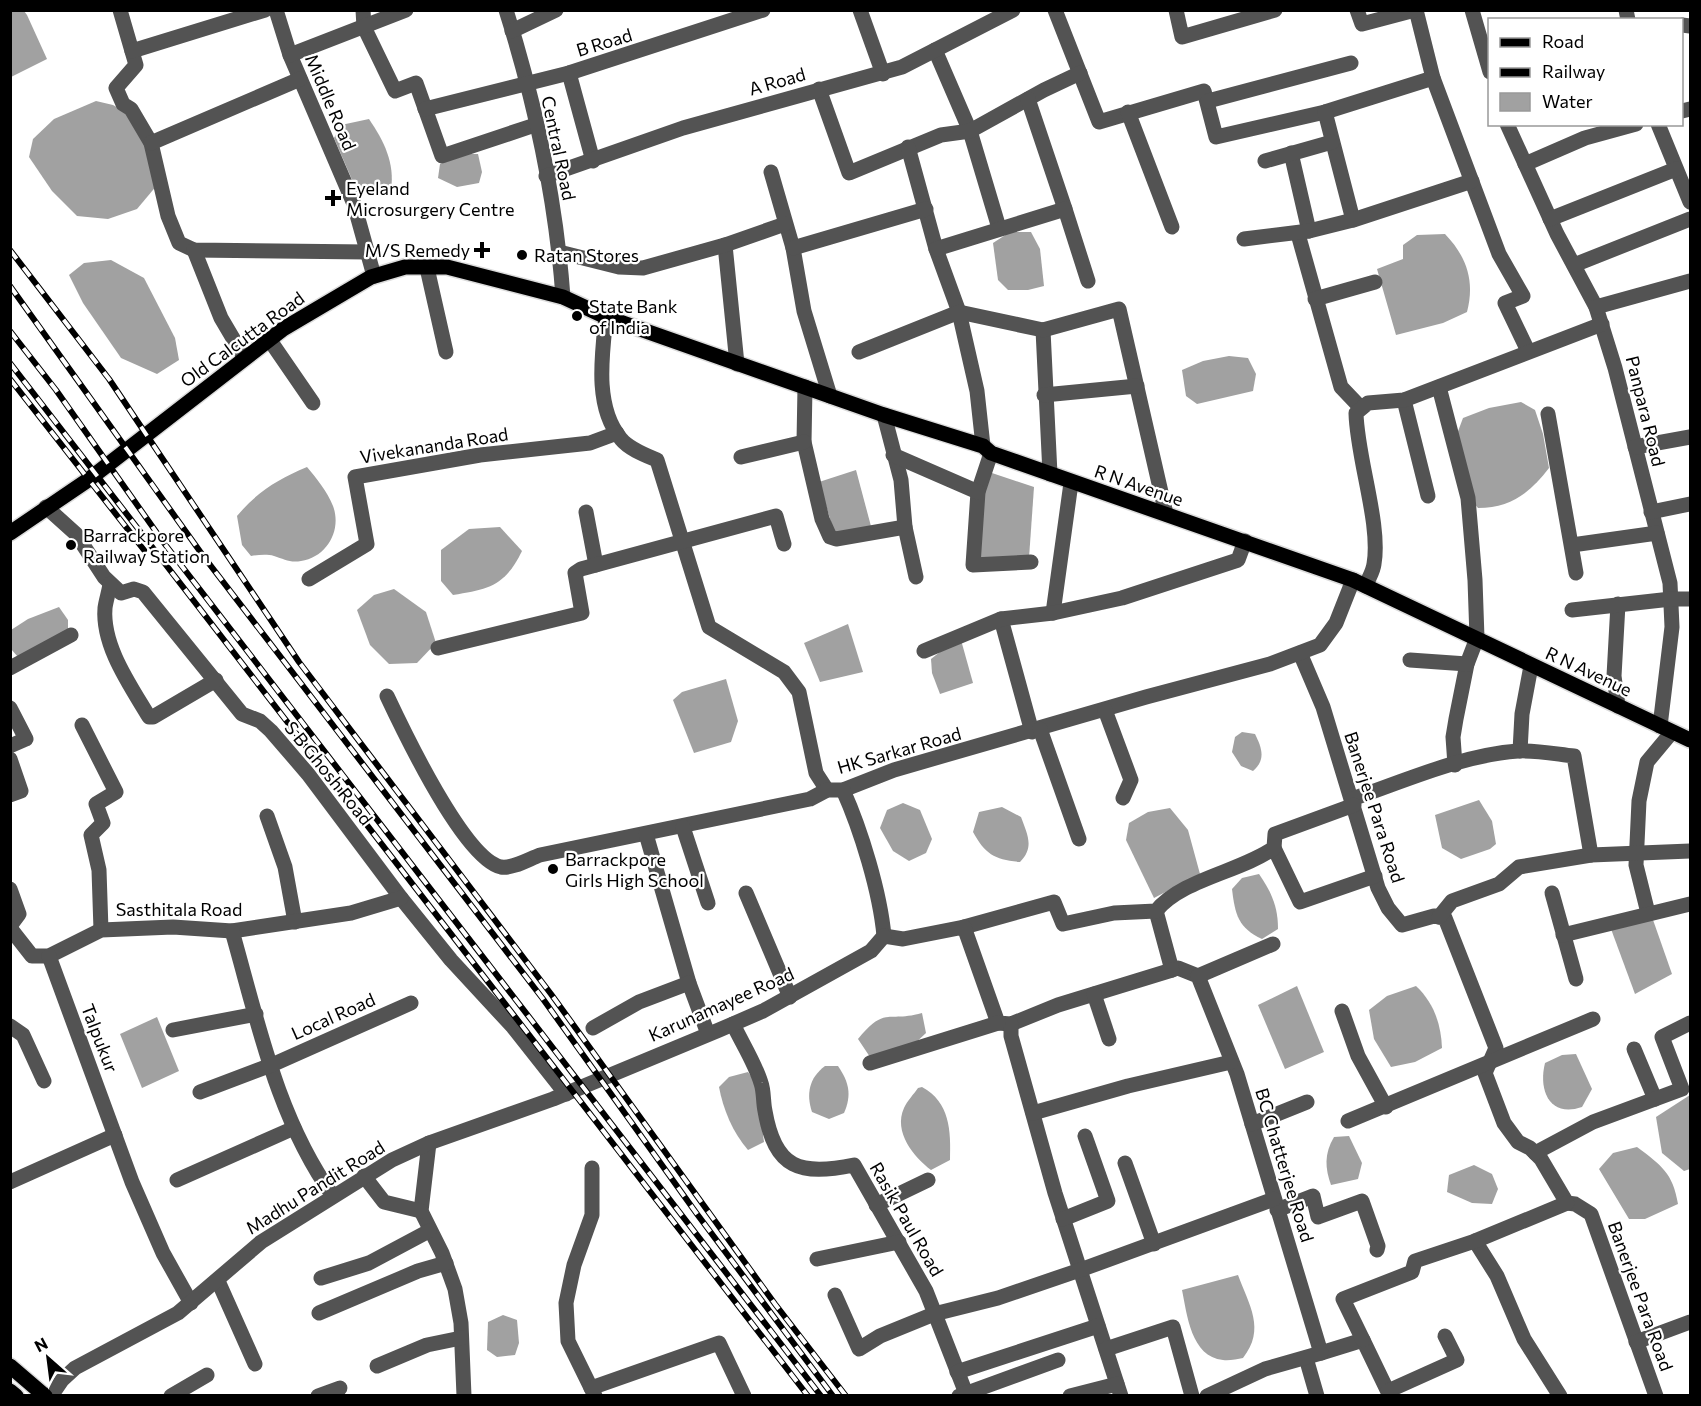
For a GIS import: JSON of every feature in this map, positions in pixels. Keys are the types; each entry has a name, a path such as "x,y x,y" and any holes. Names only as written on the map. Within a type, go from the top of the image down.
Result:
{"main road":[{"name":"Old Calcutta Road","path":"10,533 88,480 269,339 318,307 374,276 405,267 447,267 563,297"},
{"name":"R N Avenue","path":"563,297 606,317 1359,583 1690,740"},
{"path":"10,1366 45,1395"},
{"path":"10,1391 16,1395"}],"street":[{"path":"120,10 136,65 116,88 123,104 131,109 151,143 168,216 179,243 194,250 368,252"},
{"path":"132,51 265,10"},
{"name":"Middle Road","path":"276,10 290,55 354,204 374,276"},
{"path":"363,10 364,27 395,91 416,83 442,156 535,125"},
{"path":"290,55 406,10"},
{"name":"Central Road","path":"506,10 546,176 559,252 563,297"},
{"path":"512,31 556,10"},
{"name":"B Road","path":"424,109 569,73 763,10"},
{"path":"860,10 883,74"},
{"name":"A Road","path":"546,176 683,128 819,89 883,74 1013,10"},
{"path":"1055,10 1099,122 1204,91 1216,137 1325,112 1433,78"},
{"path":"1176,10 1182,37 1275,10"},
{"path":"1357,10 1362,24 1416,10 1433,78 1499,254 1523,296 1505,303 1528,351"},
{"path":"1472,10 1487,52"},
{"path":"935,50 970,131 999,228"},
{"path":"1208,101 1351,63"},
{"path":"569,73 593,161"},
{"path":"819,89 849,173 940,135 970,131 1080,73"},
{"path":"151,143 300,79"},
{"path":"1028,99 1088,281"},
{"path":"1128,112 1172,227"},
{"path":"1325,112 1353,220"},
{"name":"Panpara Road","path":"1509,126 1550,219 1596,307 1652,512 1670,583 1672,627 1666,729"},
{"path":"1525,164 1585,138 1629,126"},
{"path":"1660,126 1690,201"},
{"path":"1265,161 1332,142"},
{"path":"908,147 936,249 959,312 987,450 978,492 973,565 1031,562"},
{"path":"1291,153 1315,299 1341,387 1361,408 1368,402 1404,400 1602,324"},
{"path":"1550,219 1676,169"},
{"path":"771,172 793,248 804,310 830,396"},
{"path":"1244,239 1304,233 1353,220 1472,181"},
{"path":"936,249 1065,208"},
{"path":"793,248 926,209"},
{"path":"1574,265 1690,219"},
{"path":"559,252 619,267 643,268 725,245 785,224"},
{"path":"725,245 737,364"},
{"path":"194,250 221,318 244,357"},
{"path":"427,268 446,352"},
{"path":"1596,307 1690,281"},
{"path":"1315,299 1376,282"},
{"path":"859,352 915,332 959,312 1043,330 1119,309 1166,514"},
{"path":"606,317 602,383 609,422 622,441 657,460 709,627 784,672 799,692 816,773 827,790"},
{"path":"1043,330 1044,394 1050,474"},
{"path":"269,339 313,403"},
{"path":"1044,394 1137,386"},
{"path":"805,387 804,442 822,519 830,537 836,539 905,527"},
{"path":"1439,387 1468,498 1477,638 1467,664 1454,736 1455,765"},
{"path":"1404,400 1428,496"},
{"name":"HK Sarkar Road","path":"387,696 416,760 442,800 470,841 493,864 502,867 540,855 810,799 827,790 843,790 894,770 1270,664 1320,645 1336,623 1359,583 1374,564 1372,524 1356,431 1356,413 1361,408"},
{"path":"1548,414 1576,573"},
{"path":"884,415 901,480 905,527 916,577"},
{"name":"Vivekananda Road","path":"309,579 367,544 355,477 480,455 590,443 617,433"},
{"path":"1635,447 1690,437"},
{"path":"741,457 804,442"},
{"path":"893,455 978,492"},
{"path":"1053,613 1071,483"},
{"path":"1652,512 1690,504"},
{"path":"46,507 76,534 110,584 105,609 110,638 122,671 149,717 153,717 216,680"},
{"path":"586,512 596,565"},
{"path":"438,648 582,613 575,573 596,565 776,516 784,544"},
{"path":"1572,545 1657,532"},
{"path":"924,651 1001,619 1053,613 1122,597 1238,560 1245,541"},
{"name":"S B Ghosh Road","path":"110,584 121,593 139,589 143,592 242,714 260,721 271,731 308,774 401,898 451,960 513,1027 566,1094"},
{"path":"1572,610 1690,599"},
{"path":"1618,604 1614,676 1618,706"},
{"path":"1001,619 1036,731 1079,840"},
{"path":"10,668 71,635"},
{"name":"Banerjee Para Road","path":"1300,652 1323,707 1375,876 1389,908 1402,924 1439,917 1445,918 1496,1048 1485,1073 1504,1123 1518,1143 1535,1153 1567,1203 1575,1204 1591,1214 1656,1395"},
{"path":"1410,660 1467,664"},
{"path":"1520,751 1522,714 1532,666"},
{"path":"10,708 26,739 10,746"},
{"path":"1105,710 1131,780 1123,798"},
{"path":"82,725 116,792 96,804 103,823 91,835 99,870 101,930"},
{"path":"1648,913 1636,865 1639,801 1647,762 1666,729"},
{"path":"1375,876 1300,902 1274,848 1275,834 1353,802 1455,765 1492,755 1520,751 1574,756 1592,855"},
{"path":"10,759 21,791 10,795"},
{"path":"843,790 852,810 871,875 882,917 884,936 903,939 964,927 1054,902 1063,924 1114,913 1156,911 1165,901 1184,890 1258,859 1274,848"},
{"path":"267,816 285,867 295,922"},
{"path":"683,827 708,903"},
{"path":"646,834 689,983 708,1034"},
{"path":"1439,917 1452,900 1499,884 1519,867 1592,855 1690,851"},
{"path":"10,889 19,914 10,927 32,957 49,956"},
{"path":"746,893 790,997"},
{"path":"1552,894 1576,979"},
{"name":"Sasthitala Road","path":"49,956 101,930 173,927 232,931 357,912 401,898"},
{"path":"1563,935 1690,904"},
{"path":"1156,911 1172,970"},
{"path":"964,927 1011,1036 1063,1219 1119,1390 1070,1395"},
{"path":"232,931 277,1089 319,1177 333,1196"},
{"name":"Karunamayee Road","path":"566,1094 733,1024 790,997 872,951 884,936"},
{"path":"870,1063 1004,1024 1178,968 1198,976 1273,944"},
{"name":"Talpukur","path":"49,956 115,1135 163,1253 191,1304"},
{"name":"BC Chatterjee Road","path":"1198,976 1252,1124 1321,1353"},
{"path":"593,1028 639,1002 689,983"},
{"path":"1094,994 1109,1039"},
{"name":"Local Road","path":"200,1092 270,1065 411,1003"},
{"path":"1342,1011 1358,1056 1386,1107"},
{"path":"173,1030 256,1014"},
{"path":"1348,1121 1386,1107 1593,1018"},
{"path":"1535,1153 1593,1122 1682,1089 1662,1037 1690,1023"},
{"name":"Rasik Paul Road","path":"733,1024 762,1084 765,1113 780,1155 800,1169 812,1171 854,1165 926,1290 964,1394"},
{"path":"10,1026 23,1035 44,1080"},
{"path":"1634,1049 1655,1099"},
{"path":"1033,1113 1128,1086 1231,1062"},
{"name":"Madhu Pandit Road","path":"51,1395 62,1380 90,1358 178,1313 261,1242 364,1176 429,1143 566,1094"},
{"path":"1252,1124 1307,1102"},
{"path":"177,1180 294,1128"},
{"path":"10,1182 115,1135"},
{"path":"1063,1219 1108,1201 1085,1136"},
{"path":"429,1143 421,1211 446,1263 457,1300 464,1395"},
{"path":"1125,1162 1154,1244"},
{"path":"592,1168 592,1215 574,1265 566,1303 568,1341 593,1392 719,1343 744,1395"},
{"path":"364,1176 384,1202 421,1211"},
{"path":"876,1205 928,1180"},
{"path":"835,1295 859,1349 880,1336 934,1314 998,1298 1276,1204 1313,1196 1318,1217 1362,1201 1378,1246 1377,1250"},
{"path":"1445,1336 1457,1360 1389,1393 1343,1299 1412,1272 1415,1261 1475,1241 1567,1203"},
{"path":"321,1278 369,1263 429,1231"},
{"path":"1475,1241 1497,1276 1524,1339 1560,1395"},
{"path":"817,1259 899,1242"},
{"path":"319,1313 418,1271 446,1263"},
{"path":"218,1281 255,1364"},
{"path":"1636,1342 1690,1322"},
{"path":"957,1372 1098,1326"},
{"path":"1106,1349 1173,1327 1192,1395"},
{"path":"377,1366 427,1345 461,1338"},
{"path":"1207,1395 1265,1370 1363,1340"},
{"path":"1306,1358 1317,1395"},
{"path":"964,1394 1058,1360"},
{"path":"171,1395 207,1375"},
{"path":"318,1395 340,1388"}],"water":[{"path":"11,10 24,11 27,15 47,59 11,77"},
{"path":"96,101 113,105 139,120 158,184 137,209 108,219 77,216 52,191 29,157 33,139 54,119"},
{"path":"369,119 387,153 392,180 391,190 367,195 353,182 334,138 341,125"},
{"path":"467,154 478,154 482,172 479,183 457,187 438,178 440,164"},
{"path":"1010,232 1031,232 1040,249 1044,286 1028,290 1008,290 998,280 993,243"},
{"path":"1445,234 1459,252 1467,270 1470,290 1467,312 1443,323 1396,335 1377,269 1403,259 1403,245 1417,235"},
{"path":"111,260 144,278 175,338 179,360 157,374 121,358 83,303 69,275 84,263"},
{"path":"1229,356 1248,358 1256,374 1253,391 1197,404 1186,396 1182,370 1203,361"},
{"path":"1521,402 1535,410 1543,434 1549,468 1527,492 1510,502 1478,508 1473,502 1457,434 1463,418 1489,408"},
{"path":"307,467 325,490 333,506 335,524 330,541 318,554 301,561 290,561 268,555 251,556 242,545 237,516 269,487"},
{"path":"856,470 872,530 836,539 819,482"},
{"path":"983,470 1034,487 1029,558 979,566"},
{"path":"500,527 522,551 516,563 495,584 477,591 453,595 441,581 441,550 469,529"},
{"path":"394,589 426,612 436,643 417,663 389,664 370,645 357,610 374,595"},
{"path":"59,607 68,620 68,638 18,657 11,649 11,630 28,619"},
{"path":"848,624 863,672 820,682 804,643"},
{"path":"961,640 973,683 940,694 932,673 931,659 945,648"},
{"path":"726,679 738,721 731,742 694,753 673,700 682,692"},
{"path":"1242,732 1255,734 1261,749 1260,763 1253,771 1241,766 1232,752 1235,737"},
{"path":"1479,800 1492,821 1496,844 1490,849 1461,859 1442,848 1435,815"},
{"path":"903,803 920,810 932,839 926,853 909,861 893,851 880,828 887,810"},
{"path":"1002,807 1021,817 1025,829 1028,846 1020,862 1004,860 987,851 973,832 979,812"},
{"path":"1170,808 1188,830 1200,874 1154,898 1126,840 1129,823 1148,812"},
{"path":"1259,874 1273,900 1278,921 1278,929 1262,939 1248,930 1239,919 1232,889 1242,878"},
{"path":"1652,917 1672,974 1635,994 1611,929"},
{"path":"1297,986 1324,1052 1285,1069 1258,1005"},
{"path":"1416,986 1428,999 1435,1014 1442,1048 1415,1062 1391,1067 1374,1039 1369,1010 1387,996"},
{"path":"922,1013 926,1033 910,1048 870,1057 858,1039 881,1018"},
{"path":"157,1017 179,1071 142,1088 120,1034"},
{"path":"1576,1054 1592,1089 1582,1107 1562,1109 1549,1100 1545,1092 1543,1073 1545,1063 1562,1055"},
{"path":"825,1066 838,1066 845,1078 849,1094 844,1113 829,1119 812,1112 809,1099 812,1081"},
{"path":"748,1072 756,1083 764,1142 748,1150 729,1120 719,1087 729,1077"},
{"path":"922,1087 938,1101 947,1118 949,1128 950,1160 931,1170 912,1151 901,1126 905,1105 918,1088"},
{"path":"1690,1095 1690,1169 1684,1171 1662,1153 1656,1117"},
{"path":"1349,1136 1362,1163 1358,1179 1331,1185 1327,1167 1328,1149 1334,1137"},
{"path":"1637,1147 1665,1171 1673,1185 1678,1204 1645,1219 1629,1219 1599,1169 1613,1153"},
{"path":"1474,1165 1492,1174 1498,1189 1492,1204 1472,1203 1447,1192 1449,1175"},
{"path":"1238,1275 1253,1317 1253,1337 1243,1358 1223,1360 1212,1357 1197,1343 1192,1333 1182,1290"},
{"path":"503,1315 517,1320 519,1343 515,1355 497,1357 487,1350 488,1322"}],"railway":[{"path":"10,250 109,379 299,662 551,994 775,1304 846,1396"},
{"path":"10,286 204,557 543,999 697,1214 833,1396"},
{"path":"10,331 56,390 164,543 821,1396"},
{"path":"10,363 808,1396"},
{"path":"10,379 144,550"}],"place":[{"name":"Eyeland Microsurgery Centre","path":"333,198"},
{"name":"M/S Remedy","path":"482,250"},
{"name":"Ratan Stores","path":"522,255"},
{"name":"State Bank of India","path":"577,316"},
{"name":"Barrackpore Railway Station","path":"71,545"},
{"name":"Barrackpore Girls High School","path":"553,869"}]}
